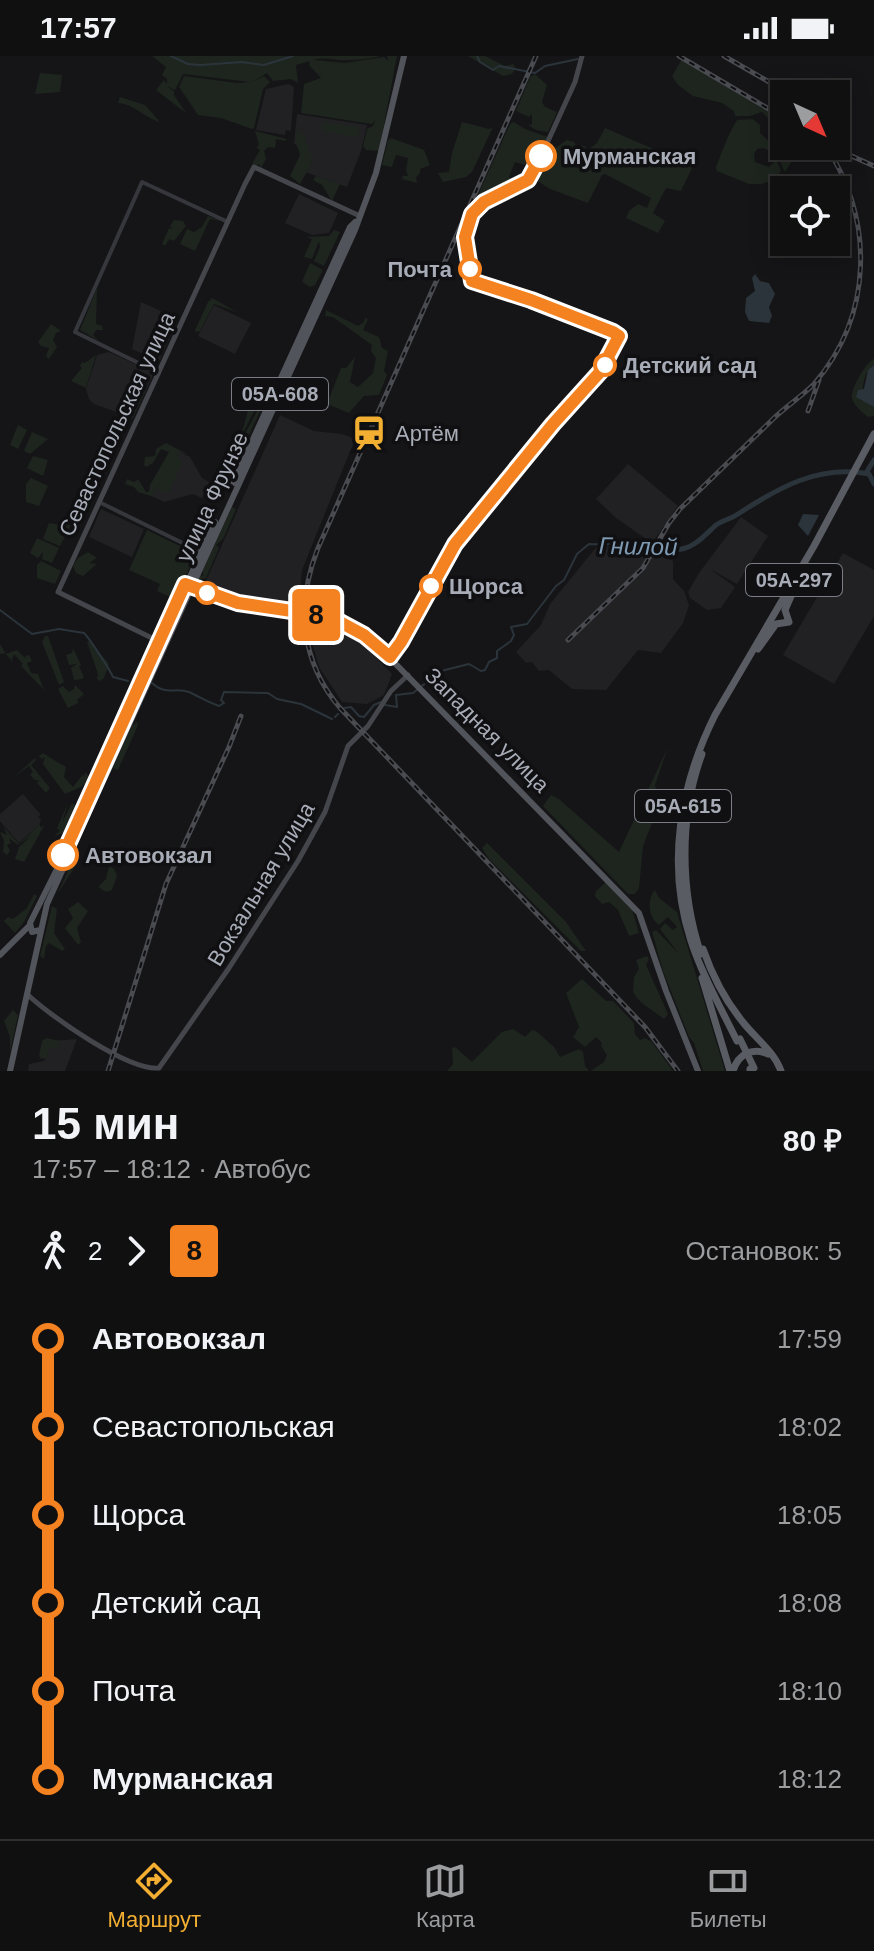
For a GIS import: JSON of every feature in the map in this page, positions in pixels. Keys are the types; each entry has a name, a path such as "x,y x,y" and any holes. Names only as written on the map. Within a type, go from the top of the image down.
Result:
{"highway":[{"name":"05А-297","path":"860,464 874,434"},
{"name":"05А-297","path":"738,678 798,580 874,440"},
{"name":"05А-297","path":"738,678 852,479"},
{"path":"758,649 774,626 789,622 785,610 798,580"},
{"name":"05А-615","path":"738,678 709,736 694,781 686,830 687,888 701,954 752,1070"},
{"name":"05А-615","path":"738,678 701,742 693,765 681,811 678,851 680,887 691,941 739,1040"},
{"path":"691,913 705,955 726,998 739,1018 776,1060 781,1071"},
{"path":"691,941 731,1071"},
{"path":"731,1071 739,1058 750,1051 764,1052 776,1060"}],"main road":[{"name":"улица Фрунзе","path":"0,955 31,926 350,227 360,216 376,173 404,56"},
{"path":"388,655 401,642 455,544 553,424 600,372 619,336 542,304 472,281 465,237 472,214 484,202 523,184 532,176 575,82 582,57"},
{"name":"Севастопольская улица","path":"162,643 58,592 228,222 254,167 360,216"},
{"name":"Западная улица","path":"188,585 238,603 338,621 364,635 388,655 580,849 643,920 666,991 698,1071"},
{"name":"Вокзальная улица","path":"156,1069 229,968 305,849 332,798 348,746 368,726 391,691 408,675"},
{"name":"улица Фрунзе","path":"41,927 73,837"},
{"path":"38,941 31,926 38,921 41,927"},
{"name":"05А-608","path":"10,1071 41,927 31,926"},
{"path":"26,993 47,1013 85,1037 119,1055 156,1069"}],"street":[{"path":"159,373 75,332 142,182 228,222"},
{"path":"99,502 203,553"}],"shaded area":[{"path":"152,56 380,56 355,60 314,60 345,63 384,57 388,61 387,56 397,56 379,151 366,150 363,146 367,129 373,126 375,120 372,124 301,113 304,84 321,78 309,65 310,61 296,65 298,83 291,79 273,81 267,73 252,82 264,76 270,82 263,89 252,129 221,118 198,115 179,87 184,76 250,82 183,74 175,90 166,86 174,91 186,113 156,90 164,80 167,84 167,79 162,75 166,67"},
{"path":"468,56 485,56 505,66 514,64 515,69 512,74 503,76"},
{"path":"682,59 770,112 770,120 762,112 735,116 734,111 722,103 693,96 672,76"},
{"path":"40,73 62,75 60,92 35,94"},
{"path":"535,74 547,85 542,102 545,107 557,112 548,132 528,125 532,124 532,114 529,117 516,111 530,77"},
{"path":"288,84 294,87 291,131 286,130 285,135 256,130 266,89"},
{"path":"120,97 145,105 160,122 118,103"},
{"path":"297,114 367,125 347,187 305,172 308,159 294,143"},
{"path":"753,119 760,125 760,133 770,142 770,151 757,149 755,162 769,167 776,160 781,170 778,176 770,176 770,181 762,184 749,184 717,171 737,120"},
{"path":"325,122 358,127 360,134 356,137 322,131 320,125"},
{"path":"462,122 489,129 493,127 472,172 466,177 443,182 438,173 449,172"},
{"path":"514,122 548,137 532,167 515,162 509,177 515,185 485,197 473,206 510,124"},
{"path":"605,128 693,166 681,191 666,188 653,213 665,221 658,233 626,218 638,204 647,208 651,198 605,174 588,203 550,189 536,180 541,160 550,152 567,140 574,142 579,151 581,145 586,147 584,153 597,143"},
{"path":"297,129 304,135 313,161 300,184 290,176 300,155 296,142"},
{"path":"255,131 287,139 276,139 275,148 268,147 264,151 266,159 261,168 259,164 252,164 260,150"},
{"path":"391,138 424,150 430,165 420,169 417,183 402,179 408,176 408,158 396,155 392,167 382,165"},
{"path":"780,160 792,160 785,172"},
{"path":"316,176 340,184 332,201 322,185 313,180"},
{"path":"299,194 338,213 329,233 312,235 285,223"},
{"path":"208,216 221,221 210,219 195,251 180,244 187,229 194,232 202,227"},
{"path":"174,220 183,221 186,226 174,241 169,239 165,246 162,244 169,228 173,229 170,226"},
{"path":"334,230 340,232 324,266 314,261 320,247 319,241 312,259 304,257 312,239 306,237 329,236"},
{"path":"310,263 323,270 315,285 310,287 302,282"},
{"path":"755,274 760,281 769,283 775,294 769,307 772,316 769,323 749,321 745,312 746,298 755,291 752,278"},
{"path":"97,288 96,324 103,330 96,330 93,335 99,341 80,330"},
{"path":"212,298 237,312 214,304 200,331 196,332 208,302"},
{"path":"141,302 161,311 158,318 175,326 159,361 132,349"},
{"path":"214,305 251,323 235,354 198,336"},
{"path":"326,310 358,326 365,318 368,319 363,330 379,337 382,348 388,351 384,371 387,375 379,395 364,396 349,413 327,404 341,368 346,368 355,357 350,382 358,387 373,373 376,358 371,351 372,345 333,317 325,316"},
{"path":"51,324 61,331 56,333 53,340 57,347 49,359 46,356 49,348 38,342"},
{"path":"109,352 154,373 133,418 94,404 89,399 86,389 97,355"},
{"path":"96,355 86,388 71,381 82,368 82,362"},
{"path":"874,359 863,385 863,399 874,407 874,416 868,417 854,403 852,393 863,370"},
{"path":"874,365 874,407 856,397 858,390 864,389 868,370"},
{"path":"139,384 146,390 133,417 126,413 128,406 135,403"},
{"path":"265,387 232,454 251,403 256,393"},
{"path":"265,396 265,400 237,461 234,455"},
{"path":"280,415 314,431 342,434 355,439 302,570 299,607 251,601 205,583"},
{"path":"18,425 27,430 18,449 10,445"},
{"path":"32,432 48,439 30,454 24,451"},
{"path":"166,443 187,454 175,451 182,463 169,492 158,488 152,493 154,497 125,484 127,479 134,482 138,479 149,492 169,452 161,449 153,463 146,467 145,457 155,456 156,449"},
{"path":"172,448 190,457 202,478 209,482 202,498 193,494 164,502 150,495"},
{"path":"33,456 48,460 43,476 27,468"},
{"path":"230,456 235,464 228,481 222,492 209,502"},
{"path":"628,464 678,506 652,543 616,518 596,499"},
{"path":"31,478 48,486 39,506 26,502 26,484"},
{"path":"232,507 236,509 223,539 216,545 219,548 201,583 201,574 203,577 203,570"},
{"path":"101,509 144,529 132,557 89,537"},
{"path":"803,514 819,515 808,536 798,525"},
{"path":"741,517 768,536 737,584 710,569 735,587 721,608 707,610 690,598 688,592"},
{"path":"49,523 60,525 71,523 68,531 61,529 67,533 60,546 43,539"},
{"path":"147,530 196,554 175,599 157,591 160,584 129,570"},
{"path":"37,538 59,548 52,563 42,559 43,552 38,558 30,553"},
{"path":"603,544 623,553 637,547 673,561 673,579 684,591 689,605 683,623 661,653 638,650 606,690 572,689 549,670 539,671 532,662 526,663 516,652 541,625 550,604 598,545"},
{"path":"88,552 97,558 89,563 97,564 83,576 76,573 73,566 78,558"},
{"path":"843,553 874,570 874,616 834,684 783,655"},
{"path":"41,561 61,571 55,584 37,578 37,565"},
{"path":"320,621 354,635 392,674 384,695 367,704 342,702 319,667 310,636"},
{"path":"48,636 64,682 59,685 42,642"},
{"path":"90,641 109,664 100,681 87,642"},
{"path":"0,644 6,654 17,650 26,659 25,656 29,655 32,661 27,663 31,673 38,674 44,690 14,654 11,663 5,653 0,654"},
{"path":"73,648 81,665 82,679 74,680 71,668 77,664 69,665 66,655 72,653"},
{"path":"75,685 84,694 77,700 78,703 68,708 58,689 63,686 69,692"},
{"path":"137,722 118,770 113,768 132,726"},
{"path":"668,747 655,785 659,805 643,846 639,888 635,894 628,894 543,806 551,795 559,799 619,852"},
{"path":"43,753 66,767 64,777 73,787 85,772 91,779 65,794 43,764 45,757 42,759 39,756"},
{"path":"35,758 31,765 50,788 46,793 37,783 39,780 30,775 33,772 29,766 13,778"},
{"path":"23,794 41,815 38,817 41,820 19,843 0,821 0,814"},
{"path":"68,803 62,823 72,803 78,807 67,832 54,836 60,831 57,828"},
{"path":"40,824 40,827 44,826 24,862 15,859 19,847 32,835 18,845 9,838 11,843 7,845 10,851 7,855 3,852 4,841 0,832 7,835 3,826 19,844"},
{"path":"487,843 566,922 586,951 581,951 489,859 482,848"},
{"path":"78,848 76,865 57,895"},
{"path":"109,866 117,876 112,890 106,892 98,887 106,879"},
{"path":"606,882 632,909 639,933 629,936 618,910 609,902 602,904 595,896"},
{"path":"655,890 659,898 677,912 725,1071 703,1071 663,971 652,932 656,930 679,954 660,929 665,923 673,930 677,927 668,917 659,925 655,922 650,903"},
{"path":"34,894 37,896 15,933 4,921 8,917 13,919 27,908"},
{"path":"78,902 88,911 77,928 81,942 78,945 65,928 73,918 68,909"},
{"path":"52,906 57,909 54,933 65,949 62,951 49,943 44,959 40,956"},
{"path":"647,956 646,965 668,1014 664,1019 633,992 634,977 639,969 636,960"},
{"path":"582,979 606,1001 613,1001 634,1023 635,1034 640,1040 645,1038 652,1042 673,1071 591,1071 604,1062 607,1055 596,1037 585,1047 573,1037 579,1027 566,993"},
{"path":"13,1010 18,1015 10,1052 10,1037 4,1021"},
{"path":"513,1029 525,1037 532,1030 536,1031 560,1057 579,1049 583,1052 589,1071 447,1071 453,1064 452,1048 455,1047 472,1062 502,1032"},
{"path":"46,1038 60,1041 58,1047 50,1048 46,1058 41,1059 42,1041"},
{"path":"77,1039 65,1071 28,1071 29,1064 44,1061 51,1041"}],"waterway":[{"path":"171,56 188,64 200,65 242,62 264,65 293,56"},
{"path":"477,56 480,62 493,70 499,66 535,73 545,66 578,59"},
{"name":"Гнилой","path":"866,473 874,460"},
{"name":"Гнилой","path":"652,545 675,550 687,547 716,525 768,495 816,475 833,472 869,474 874,484"},
{"name":"Гнилой","path":"385,705 397,707 396,695 413,693 441,671 469,664 485,670 489,662 497,658 497,651 511,641 514,635 511,627 527,624 564,580 577,554 589,544 652,545"},
{"name":"Гнилой","path":"0,610 32,634 59,629 84,633 113,677 128,681"},
{"name":"Гнилой","path":"133,679 137,676 143,679"},
{"name":"Гнилой","path":"152,683 166,690 189,692 219,706 224,703 221,700 224,692 268,693 332,719"},
{"name":"Гнилой","path":"344,708 351,707 364,717 381,702"},
{"name":"Гнилой","path":"335,717 338,714"}],"railway":[{"path":"536,56 318,548 307,590 306,631 317,671 340,708 645,1027 678,1071"},
{"path":"679,56 770,110"},
{"path":"724,56 770,82"},
{"path":"850,155 874,166"},
{"path":"568,640 643,568 680,509 777,415 814,384 834,357 848,328 857,297 860,266 859,235 853,205 834,160"},
{"path":"808,411 819,380"},
{"path":"108,1071 166,884 241,716"}],"bus line":[{"name":"8","path":"63,855 185,584 238,603 338,621 364,635 390,657 455,544 605,365 619,336 613,332 472,281 465,237 472,214 484,202 528,180 541,156"}],"place":[{"name":"Мурманская","path":"541,156"},
{"name":"Почта","path":"470,269"},
{"name":"Детский сад","path":"605,365"},
{"name":"Артём","path":"369,433"},
{"name":"Щорса","path":"431,586"},
{"name":"Автовокзал","path":"63,855"}]}
